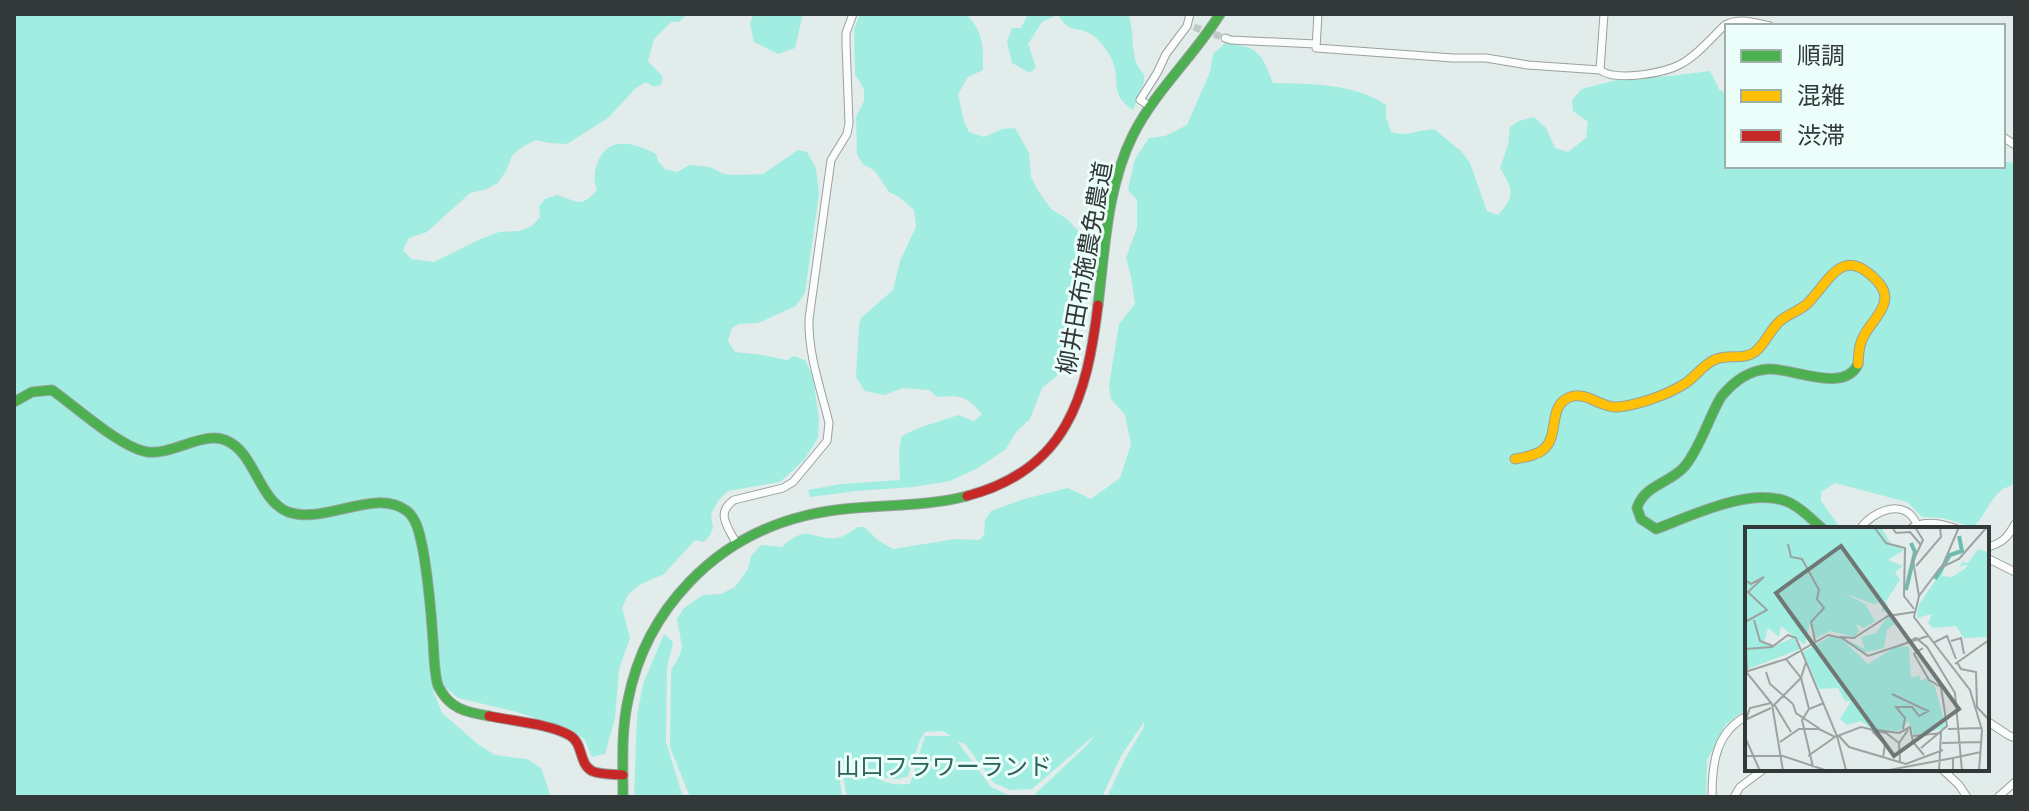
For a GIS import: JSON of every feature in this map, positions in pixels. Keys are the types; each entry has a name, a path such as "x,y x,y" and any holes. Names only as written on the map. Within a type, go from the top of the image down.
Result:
{"street":[{"path":"736,543 724,517 728,504 783,488 793,482 822,449 830,434 811,351 809,319 831,160 847,134 849,123 846,33 853,14"},
{"path":"1150,106 1140,100 1175,42 1191,26 1190,14"},
{"name":"柳井田布施農免農道","path":"623,797 624,731 629,691 649,636 669,604 701,569 736,543 803,515 977,495 1017,476 1044,454 1069,422 1083,391 1095,335 1106,243 1118,178 1135,130 1220,14"},
{"path":"1318,14 1316,48 1486,58 1528,65 1600,70 1605,74 1622,76 1649,74 1680,64 1725,25"},
{"path":"1600,70 1604,14"},
{"path":"1727,24 1743,20 1761,24"},
{"path":"1225,38 1316,44"},
{"path":"1515,459 1532,458 1549,444 1553,437 1554,418 1566,399 1580,395 1611,408 1635,404 1683,384 1719,357 1744,358 1767,341 1773,328 1784,318 1800,311 1833,270 1842,266 1860,268 1878,282 1885,293 1885,307 1865,330 1854,372 1839,377 1812,378 1771,369 1737,380 1719,402 1685,466 1670,480 1646,491 1637,505 1637,514 1645,524 1656,529 1718,507 1755,498 1771,498 1789,502 1820,527"},
{"path":"14,402 36,389 52,390 144,452 160,452 215,438 225,440 236,447 273,500 291,513 315,513 371,504 401,506 419,528 437,683 442,695 463,711 557,730 576,740 589,769 623,775"},
{"path":"1862,527 1872,516 1886,509 1909,512 1914,527 1929,522 1952,527"},
{"path":"1989,546 2004,540 2015,524"},
{"path":"1989,559 2015,572"},
{"path":"1712,797 1716,753 1721,740 1745,717"},
{"path":"1989,722 2015,738"},
{"path":"1734,797 1740,787 1761,771"},
{"path":"1944,771 1967,797"},
{"path":"1998,797 2015,782"}],"green space":[{"path":"14,14 687,14 679,22 671,22 654,39 648,61 663,77 661,85 654,87 646,82 636,88 608,118 567,144 535,140 521,148 512,156 498,183 470,193 427,232 409,238 403,250 411,259 434,262 499,232 519,231 532,226 540,217 539,206 545,199 557,195 578,202 587,200 597,190 595,174 599,159 604,151 617,144 641,147 656,154 665,169 677,172 690,165 710,167 733,175 763,174 798,150 807,152 816,168 819,194 805,293 796,306 758,323 739,324 732,328 728,341 735,352 787,360 794,356 805,360 813,377 819,419 818,438 804,460 780,482 728,491 711,514 713,528 704,542 695,540 664,574 639,585 628,595 622,608 630,638 619,669 615,718 605,754 592,757 585,740 569,728 458,698 446,688 433,690 442,713 479,745 495,755 527,759 541,768 551,797 14,797"},
{"path":"753,14 803,14 795,48 778,54 754,42 750,24"},
{"path":"860,14 966,14 979,33 983,54 983,70 968,77 958,94 969,132 984,137 1002,129 1015,128 1029,153 1031,177 1039,192 1051,209 1067,219 1080,233 1086,252 1072,346 1059,374 1042,388 1030,419 1017,431 1005,450 950,481 810,497 808,490 900,480 901,437 958,415 974,421 982,414 963,398 937,397 929,390 903,388 884,395 865,391 856,377 861,318 893,290 900,261 916,227 914,210 889,192 875,171 863,164 857,155 856,117 864,101 864,89 855,74 854,29"},
{"path":"1028,14 1128,14 1136,61 1144,74 1133,110 1120,98 1114,64 1104,46 1089,33 1070,27 1058,15 1042,22 1028,44 1036,67 1030,73 1012,63 1007,42 1012,28 1021,28"},
{"name":"山口フラワーランド","path":"1225,43 1257,53 1273,83 1331,86 1374,98 1386,105 1391,132 1407,134 1434,129 1461,151 1470,163 1487,211 1498,215 1508,203 1511,192 1500,168 1510,127 1534,117 1546,128 1555,148 1568,152 1586,138 1588,122 1573,111 1572,100 1582,89 1620,79 1710,71 1719,89 1725,94 1725,168 2005,168 2005,162 2015,163 2015,483 1998,493 1972,527 1943,518 1922,517 1907,502 1835,483 1821,492 1821,501 1840,527 1745,527 1745,710 1726,724 1707,760 1706,797 1107,797 1144,722 1121,756 1102,797 1032,797 847,797 842,772 842,797 690,797 670,747 671,670 682,647 677,619 684,608 703,595 721,594 735,587 748,569 751,556 761,545 782,547 806,534 824,538 841,537 858,527 864,527 893,549 955,539 979,540 984,535 985,520 991,511 1068,488 1091,499 1120,478 1131,444 1125,415 1111,399 1109,385 1119,324 1135,304 1126,258 1137,228 1137,200 1128,190 1135,159 1149,138 1165,136 1187,125 1210,72 1213,54","holes":["943,731 951,736 925,736 910,784 880,780 855,762 842,772 845,762 856,759 880,775 900,778 908,776 925,732","1096,734 1032,797 1008,795 991,787 957,741 965,744 994,783 1011,790 1032,789"]},
{"path":"664,634 673,642 667,668 666,742 683,797 634,797 637,716 643,684"}],"tunnel":[{"path":"1194,27 1225,38"}],"traffic: fast":[{"path":"1098,305 1108,218 1124,155 1152,103 1220,14"},
{"path":"1821,527 1793,505 1773,498 1739,500 1656,529 1641,519 1637,508 1645,494 1685,466 1721,397 1742,378 1769,369 1830,379 1851,373 1858,364"},
{"path":"14,402 32,392 52,390 112,435 148,452 167,450 207,438 225,440 243,454 270,497 288,512 317,514 380,503 407,511 416,524 423,550 438,686 455,706 489,716"},
{"path":"623,797 624,724 637,667 668,608 689,582 714,560 741,541 772,526 804,516 967,496"}],"traffic: slow":[{"path":"1515,459 1534,455 1544,449 1552,436 1558,407 1570,397 1582,396 1611,407 1634,404 1678,387 1714,360 1755,352 1781,320 1808,303 1838,269 1847,266 1866,271 1878,282 1885,298 1884,305 1861,343 1858,364"}],"traffic: jam":[{"path":"967,496 1001,484 1028,468 1049,448 1066,425 1087,370 1098,305"},
{"path":"489,716 561,731 574,739 592,771 623,775"}]}
